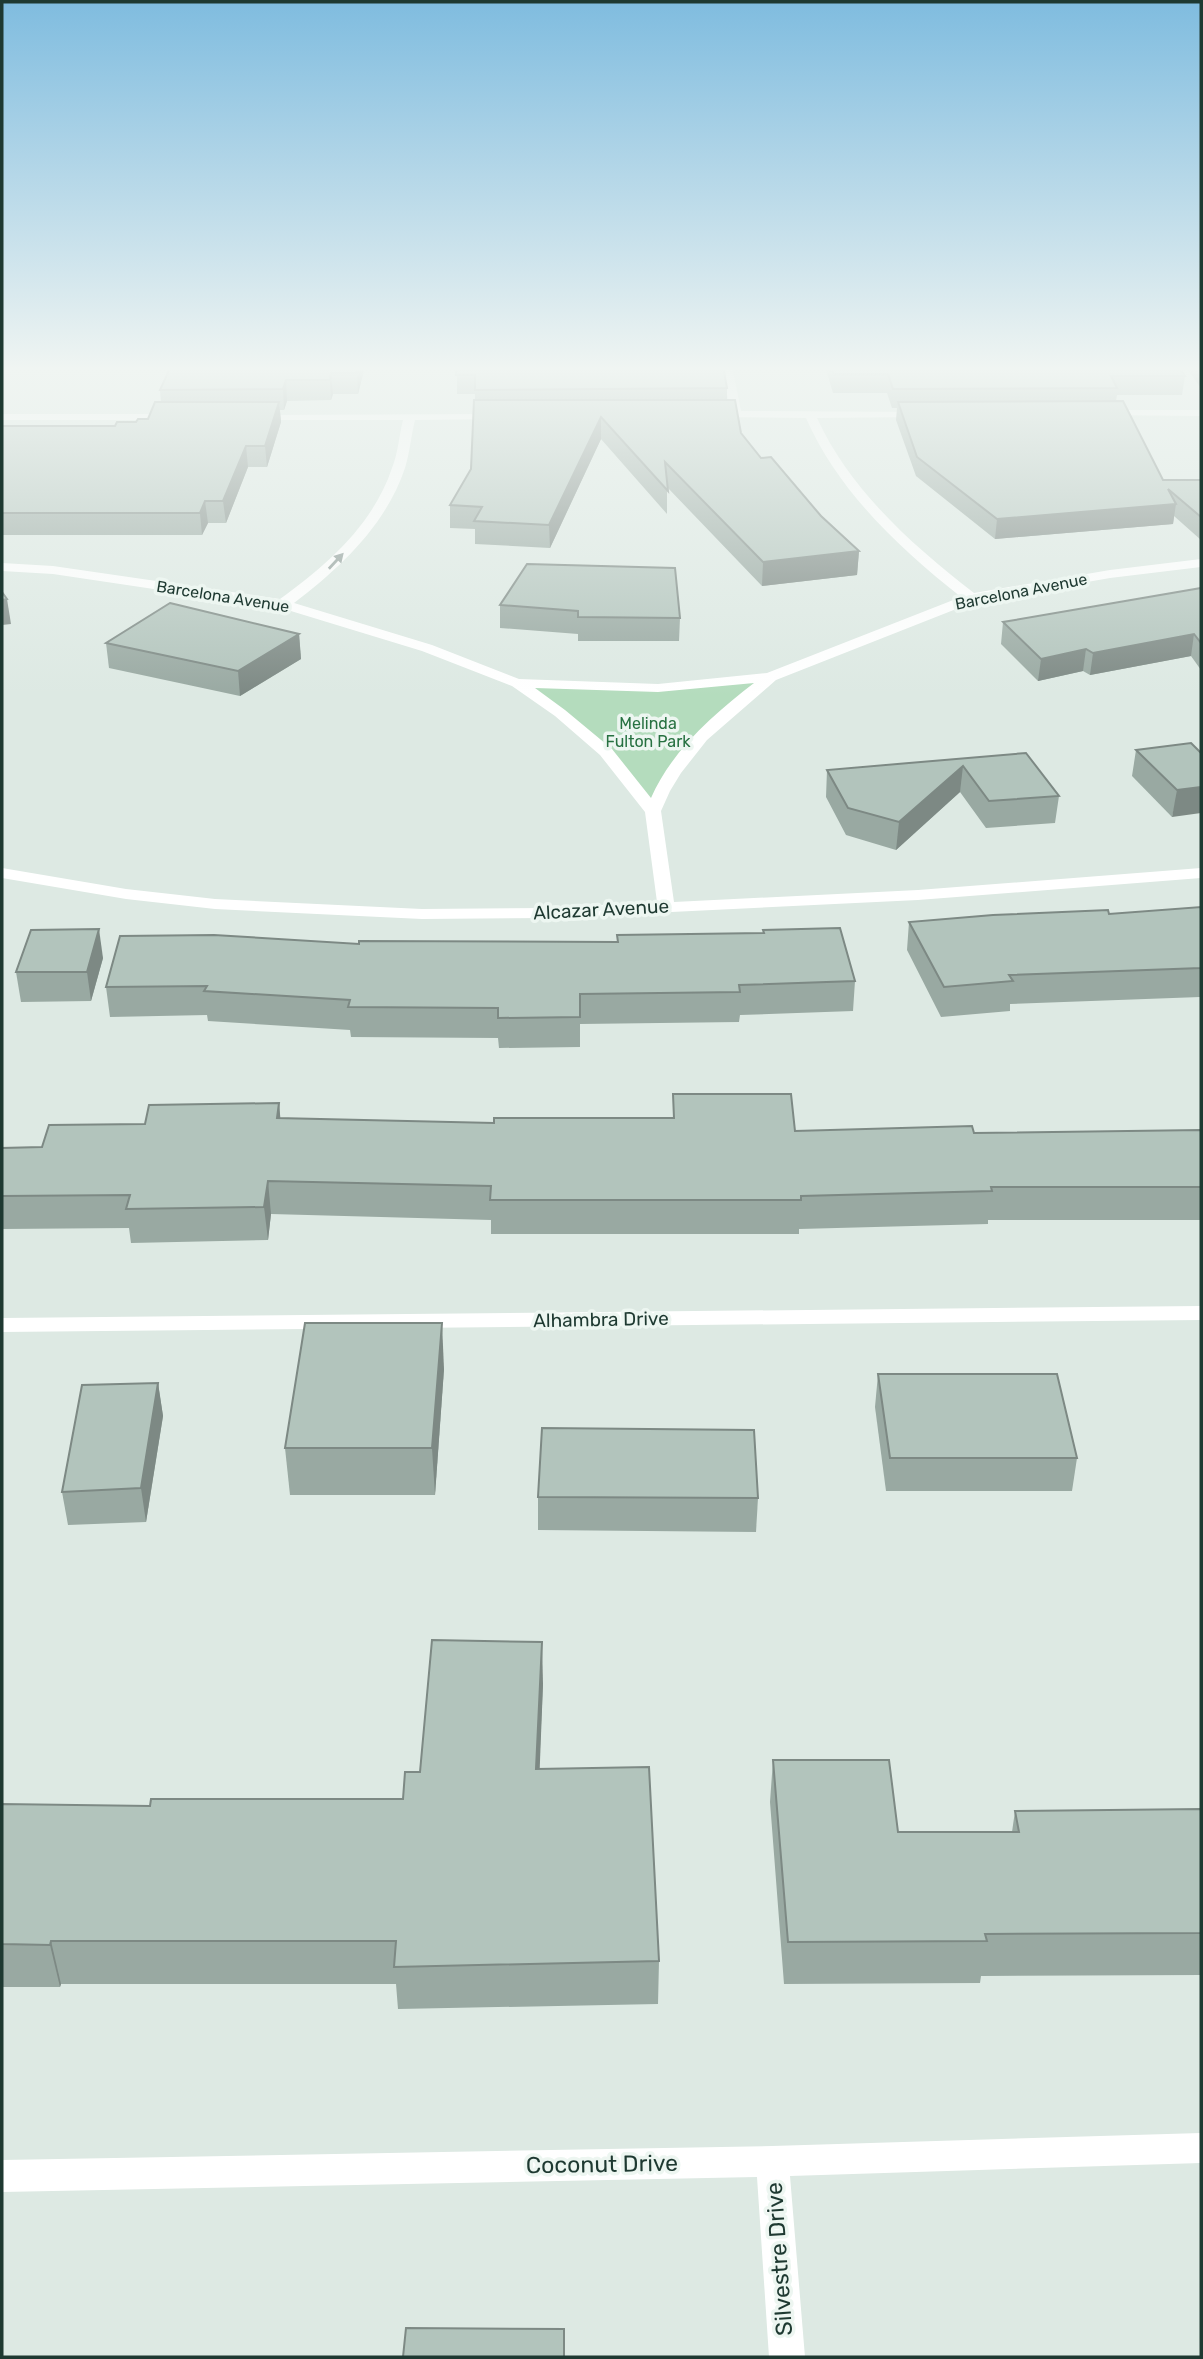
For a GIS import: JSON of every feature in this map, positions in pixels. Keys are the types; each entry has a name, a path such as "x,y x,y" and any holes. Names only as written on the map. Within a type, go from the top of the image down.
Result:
{"street":[{"path":"283,604 317,581 339,560 382,504 395,476"},
{"path":"847,476 936,572 971,598"},
{"name":"Barcelona Avenue","path":"653,811 660,792 671,775 704,733 770,677 971,598 1087,578 1201,563"},
{"name":"Barcelona Avenue","path":"2,566 93,576 283,604 427,648 517,683 560,713 606,752 653,811"},
{"name":"Barcelona Avenue","path":"517,683 658,688 770,677"},
{"path":"653,811 666,906"},
{"name":"Alcazar Avenue","path":"2,873 126,894 215,904 319,911 548,913 918,895 1201,873"},
{"name":"Alhambra Drive","path":"2,1325 1201,1313"},
{"name":"Coconut Drive","path":"2,2176 772,2161 1201,2148"},
{"name":"Silvestre Drive","path":"772,2161 787,2357"}],"green space":[{"name":"Melinda Fulton Park","path":"770,677 704,734 653,811 606,752 517,683 603,688"}],"building":[{"path":"2,476 233,476 223,501 205,501 200,513 2,513"},
{"path":"467,476 573,476 549,525 474,521 482,507 450,505"},
{"path":"654,476 666,476 668,491"},
{"path":"679,476 787,476 821,516 859,551 763,562"},
{"path":"942,476 1161,476 1163,480 1201,480 1201,517 1168,489 1176,504 997,519"},
{"path":"527,564 675,568 680,618 578,617 578,611 500,605"},
{"path":"1201,588 1201,643 1194,634 1093,653 1086,649 1041,659 1003,622"},
{"path":"170,603 299,634 238,671 106,643"},
{"path":"1191,743 1201,753 1201,787 1177,790 1136,750"},
{"path":"1026,753 1059,796 989,801 963,766 899,822 848,808 827,770"},
{"path":"1201,907 1201,968 1009,975 1013,981 944,987 909,922 993,915 1108,910 1109,914"},
{"path":"840,928 855,981 739,985 740,992 580,994 580,1017 498,1018 498,1008 348,1007 350,1000 204,991 207,986 106,987 120,936 214,935 359,944 359,941 618,942 617,935 764,933 763,930"},
{"path":"99,929 87,972 16,972 31,930"},
{"path":"673,1094 791,1094 795,1131 972,1126 974,1133 1201,1130 1201,1187 991,1187 992,1191 801,1196 801,1200 490,1200 491,1186 268,1181 264,1207 126,1209 130,1195 2,1196 2,1148 42,1147 49,1125 145,1124 149,1105 279,1103 277,1118 494,1123 494,1118 674,1118"},
{"path":"305,1323 442,1323 432,1448 285,1448"},
{"path":"878,1374 1057,1374 1077,1458 890,1458"},
{"path":"158,1383 141,1488 62,1492 82,1385"},
{"path":"542,1428 754,1430 758,1498 538,1497"},
{"path":"432,1640 542,1642 536,1769 649,1767 659,1961 394,1967 396,1941 51,1941 50,1945 2,1944 2,1804 150,1806 151,1799 403,1799 405,1772 420,1772"},
{"path":"773,1760 889,1760 898,1832 1019,1832 1015,1811 1201,1809 1201,1933 985,1934 987,1941 788,1942"},
{"path":"406,2328 564,2329 564,2357 403,2357"}]}
